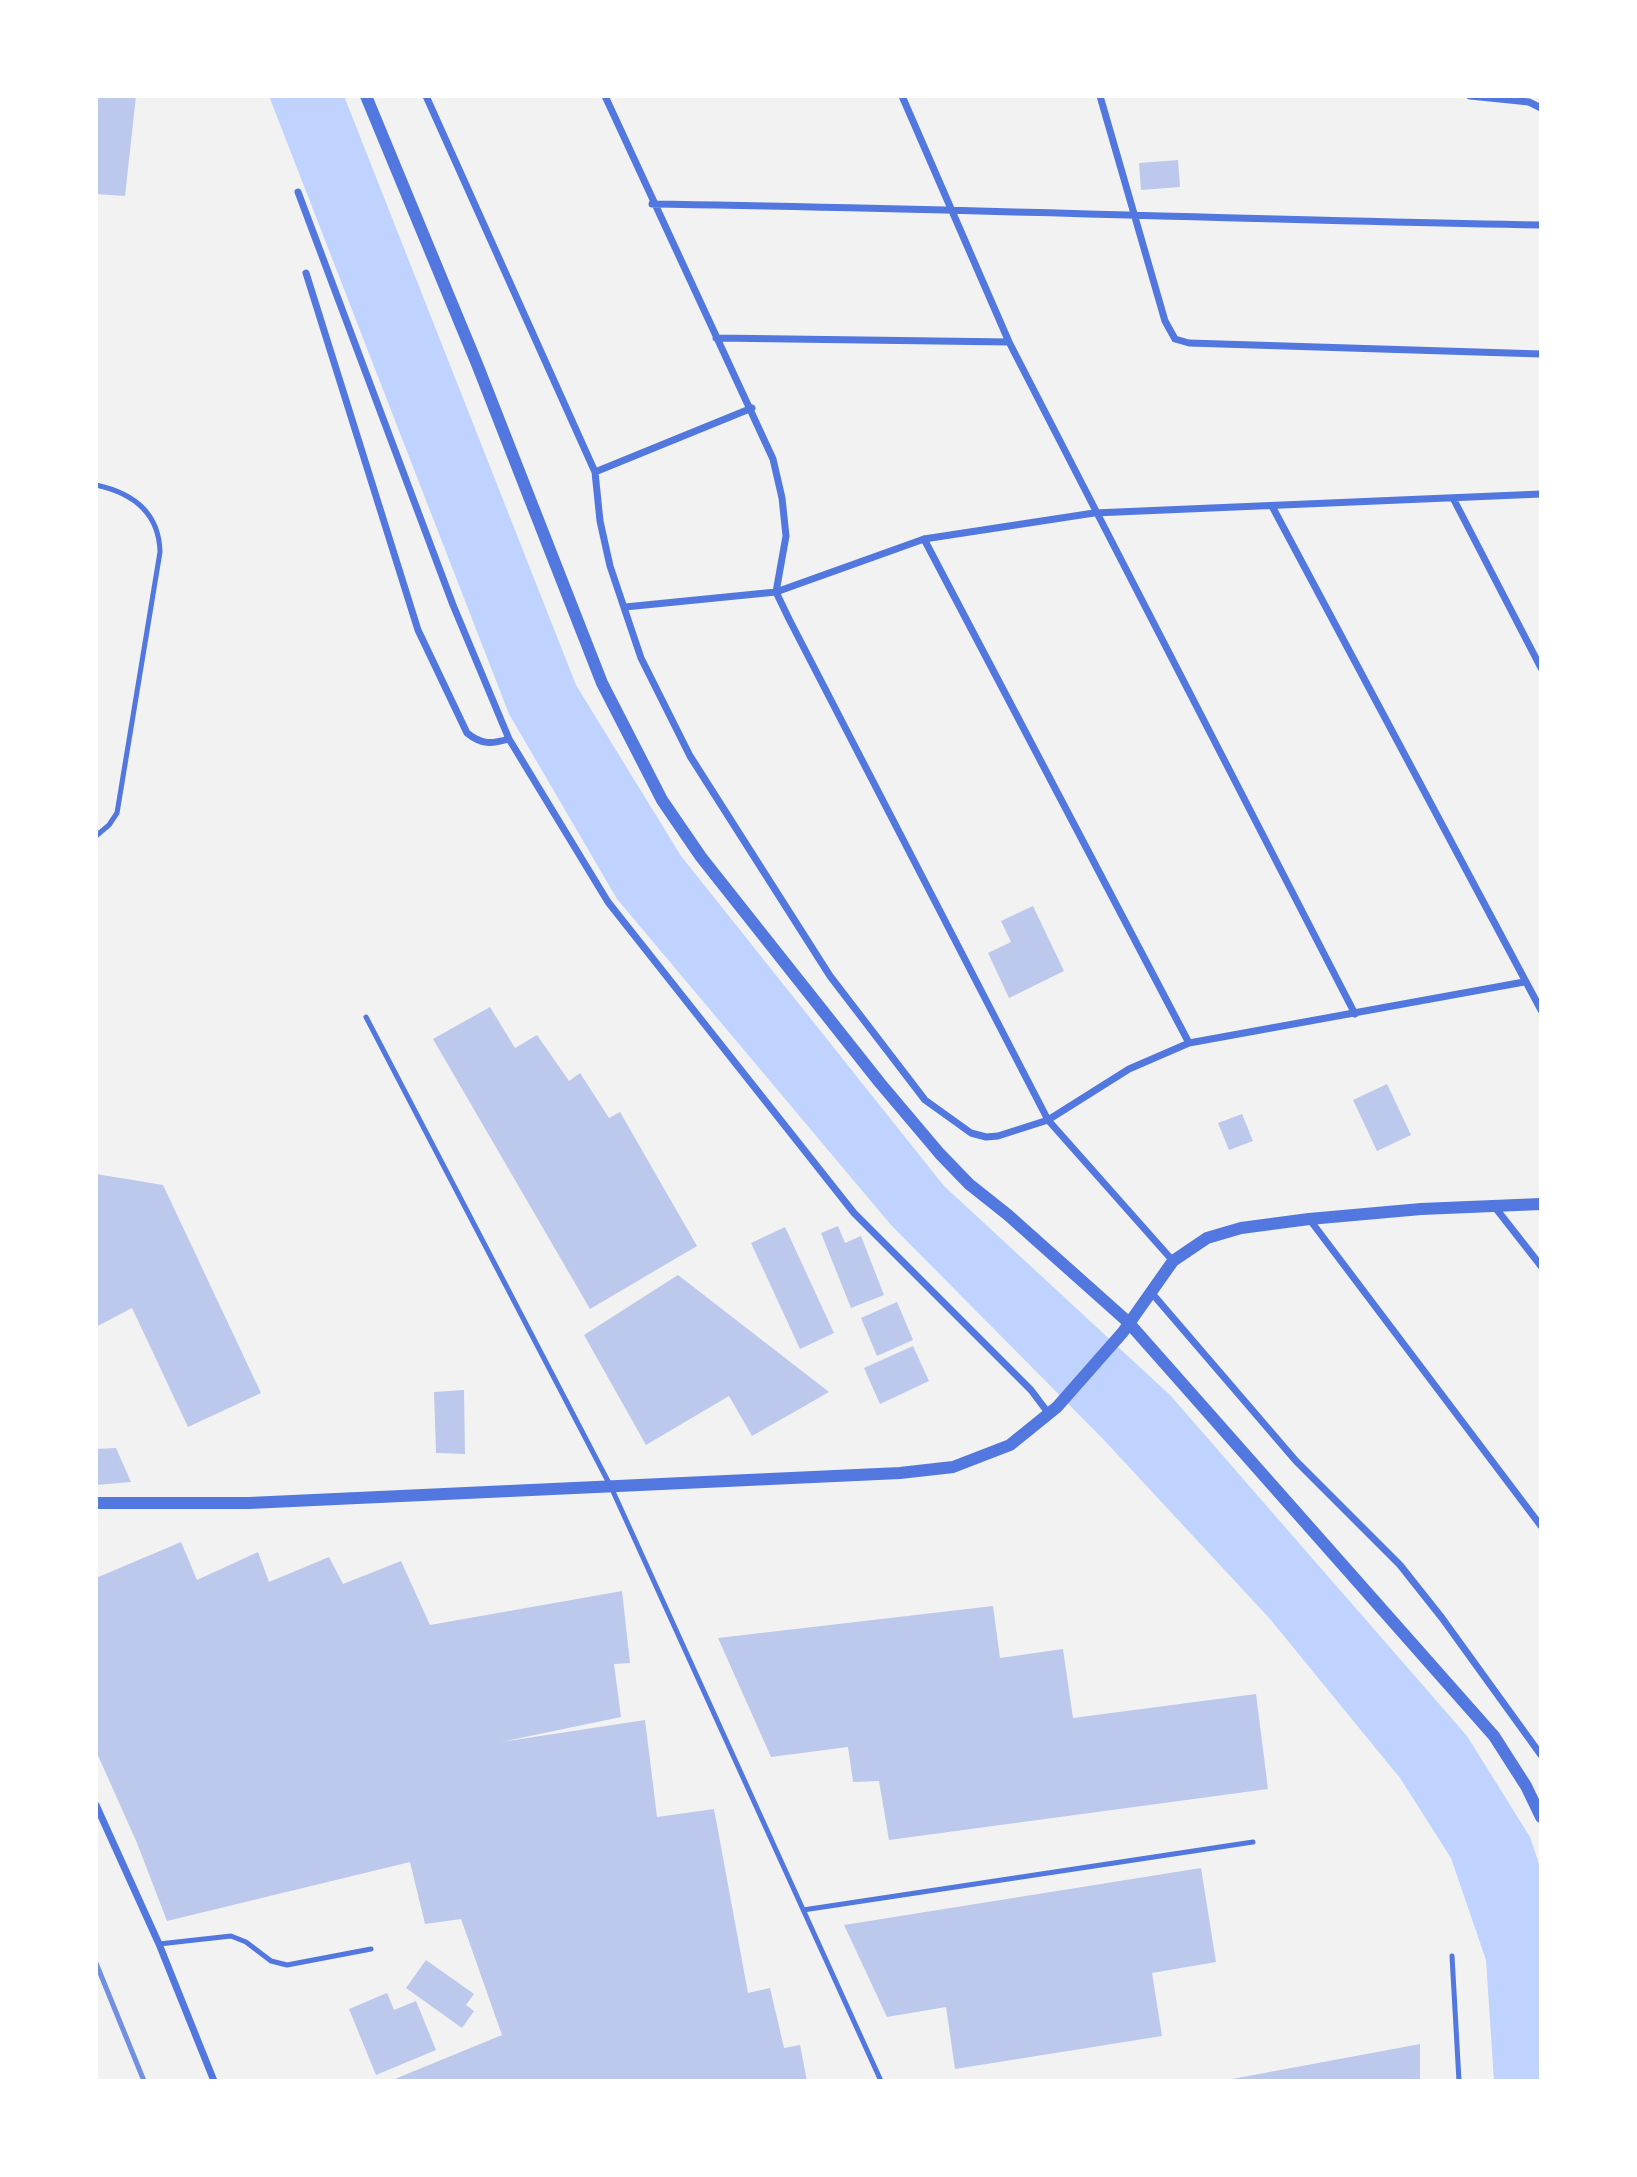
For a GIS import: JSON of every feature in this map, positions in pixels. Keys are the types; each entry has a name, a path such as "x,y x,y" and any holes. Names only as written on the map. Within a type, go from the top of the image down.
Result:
{"street":[{"path":"366,96 477,364 603,683 662,800 709,867 880,1083 940,1154 969,1184 1008,1215 1126,1327 1493,1736 1527,1786 1541,1817"},
{"path":"426,96 595,472 600,521 610,566 641,657 690,756 830,976 925,1100 954,1123 986,1137 1011,1133 1048,1120 1129,1069 1189,1043 1524,982"},
{"path":"605,96 652,204 752,408 773,459 782,498 786,536 776,592 1048,1120 1173,1261"},
{"path":"902,96 1009,342 1094,513 1354,1014"},
{"path":"1100,96 1166,321 1175,339 1189,343 1541,354"},
{"path":"1470,96 1529,102 1541,108"},
{"path":"298,192 453,605 509,739 608,902 854,1213 1053,1411"},
{"path":"652,204 952,208 1134,217 1541,225"},
{"path":"306,273 418,629 467,733 478,741 490,744 509,739"},
{"path":"716,338 1009,342"},
{"path":"595,472 752,408"},
{"path":"625,607 776,592 925,539 1094,513 1273,508 1541,495"},
{"path":"1454,500 1541,668"},
{"path":"1273,508 1540,1009"},
{"path":"925,539 1189,1043"},
{"path":"96,1503 249,1503 611,1488 900,1473 953,1467 1010,1444 1053,1411 1126,1327 1173,1261 1208,1238 1230,1231 1309,1219 1541,1204"},
{"path":"1494,1206 1541,1266"},
{"path":"1309,1219 1541,1526"},
{"path":"1150,1292 1296,1461 1400,1565 1442,1618 1541,1755"},
{"path":"96,1805 159,1944 214,2081"}],"lane":[{"path":"96,485 134,498 149,514 159,536 160,552 117,813 109,825 96,836"},
{"path":"366,1017 611,1488 881,2081"},
{"path":"803,1910 1253,1842"},
{"path":"159,1944 231,1936 246,1942 271,1961 288,1965 371,1950"},
{"path":"1452,1956 1459,2081"}],"water":[{"path":"269,96 344,96 576,685 681,856 944,1186 1170,1395 1467,1736 1530,1837 1541,1870 1541,2081 1494,2081 1486,1960 1451,1858 1400,1778 1270,1619 1103,1439 891,1225 617,899 509,714"}],"building":[{"path":"96,96 136,96 125,196 96,194"},
{"path":"1178,160 1180,187 1141,190 1139,163"},
{"path":"1033,906 1064,971 1009,998 988,953 1011,942 1001,921"},
{"path":"490,1007 515,1048 537,1035 569,1081 580,1073 609,1118 620,1112 697,1246 590,1309 433,1039"},
{"path":"1387,1084 1411,1135 1377,1151 1353,1100"},
{"path":"1242,1114 1253,1141 1229,1150 1218,1123"},
{"path":"96,1174 163,1185 261,1393 188,1427 132,1308 96,1327"},
{"path":"838,1226 845,1243 861,1236 884,1295 851,1308 821,1233"},
{"path":"785,1227 834,1333 800,1349 751,1243"},
{"path":"678,1275 829,1392 752,1436 729,1396 646,1445 584,1335"},
{"path":"897,1302 913,1340 877,1356 861,1318"},
{"path":"913,1346 929,1381 880,1404 864,1368"},
{"path":"464,1390 465,1454 436,1453 434,1392"},
{"path":"116,1448 131,1482 96,1485 96,1449"},
{"path":"181,1542 197,1580 258,1552 269,1582 329,1557 343,1584 401,1561 430,1625 622,1591 630,1663 614,1664 621,1717 501,1742 645,1720 657,1817 714,1809 748,1993 770,1988 784,2048 800,2045 807,2081 390,2081 502,2035 461,1919 425,1924 410,1862 167,1921 137,1843 96,1751 96,1578"},
{"path":"993,1606 1000,1658 1063,1649 1073,1718 1256,1694 1268,1789 889,1840 879,1781 853,1782 848,1747 771,1757 718,1638"},
{"path":"1201,1868 1216,1962 1152,1973 1162,2036 955,2069 946,2007 887,2017 844,1925"},
{"path":"426,1960 474,1994 466,2005 474,2011 462,2028 406,1988"},
{"path":"387,1993 394,2010 416,2001 436,2050 376,2075 349,2009"},
{"path":"1420,2044 1420,2081 1232,2081 1232,2079"}],"railway":[{"path":"96,1963 144,2081"}]}
